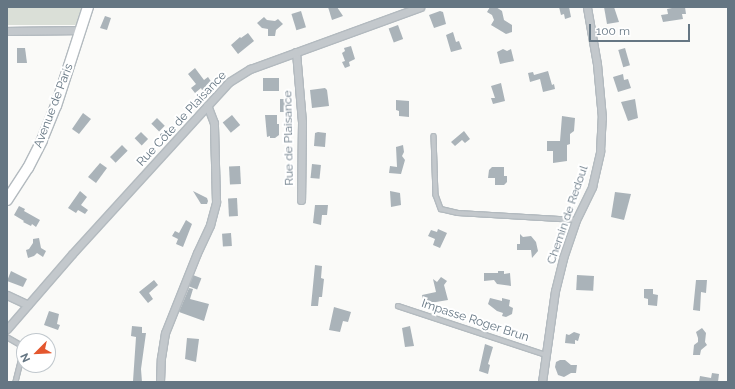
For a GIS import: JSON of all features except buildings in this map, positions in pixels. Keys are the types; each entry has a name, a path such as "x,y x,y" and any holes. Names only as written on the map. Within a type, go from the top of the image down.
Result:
{"main road":[{"name":"Avenue de Paris","path":"7,200 28,168 42,140 56,106 88,7"}],"street":[{"name":"Rue Côte de Plaisance","path":"7,329 229,82 250,69 420,7"},
{"name":"Chemin de Redoul","path":"542,382 555,291 563,258 576,220 592,186 600,151 602,118 597,64 587,7"},
{"path":"7,31 81,30"},
{"name":"Rue de Plaisance","path":"296,52 302,122 301,200"},
{"path":"160,382 161,358 166,333 197,253 210,225 216,202 214,123 207,105"},
{"path":"7,295 28,305"}],"lane":[{"path":"434,136 436,195 441,209 458,213 576,220"},
{"name":"Impasse Roger Brun","path":"398,306 546,355"},
{"path":"7,337 21,345 23,354 16,382"}],"shaded area":[{"path":"7,7 83,7 83,25 7,25"}]}
